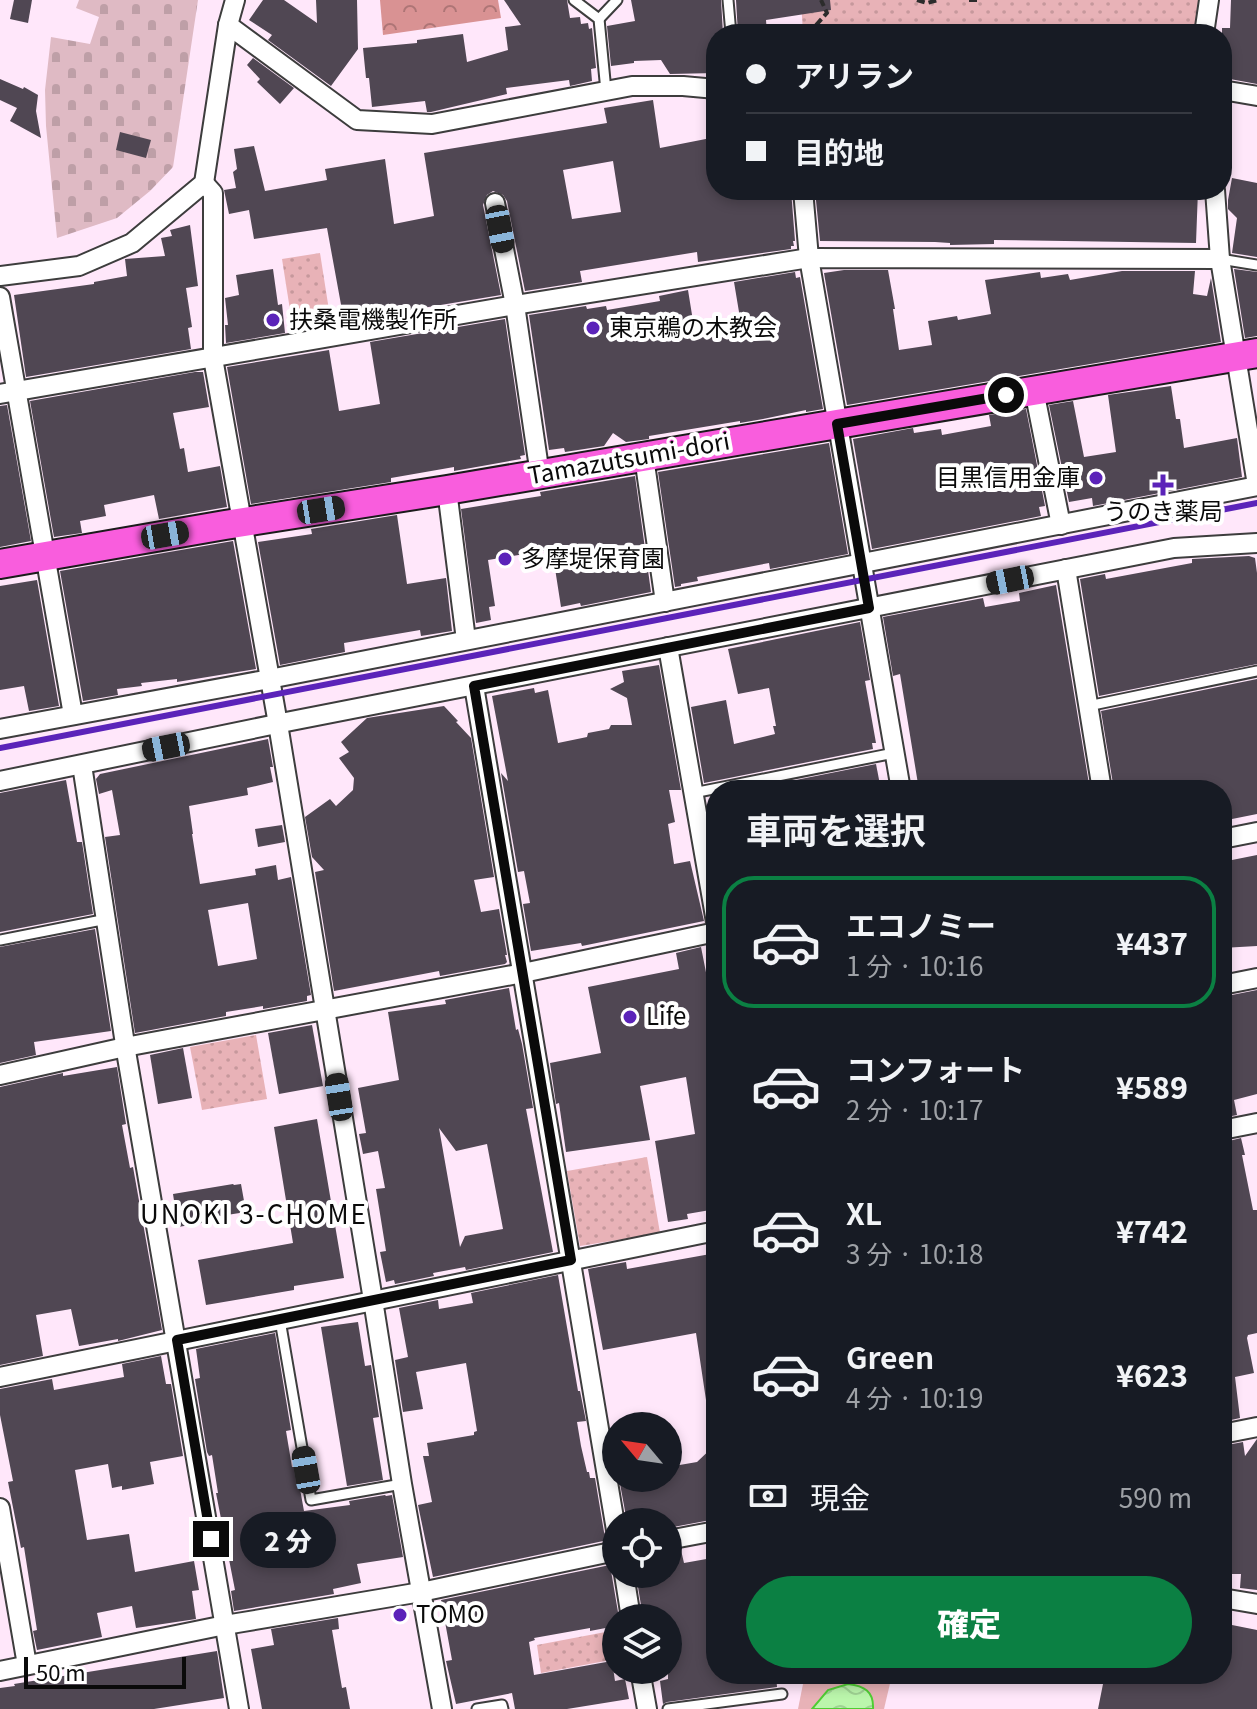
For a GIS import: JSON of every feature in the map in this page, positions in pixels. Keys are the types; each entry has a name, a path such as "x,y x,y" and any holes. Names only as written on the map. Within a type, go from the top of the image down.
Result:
{"main road":[{"name":"Tamazutsumi-dori","path":"0,564 1246,355"}],"street":[{"path":"0,276 79,266 132,243 204,183 228,25 235,0"},
{"path":"1205,24 1209,0"},
{"path":"228,25 357,120 432,124 632,86 706,88"},
{"path":"1232,92 1257,96"},
{"path":"204,183 213,193 213,358 278,724 402,1484 442,1709"},
{"path":"804,200 809,258 899,780"},
{"path":"0,729 1257,486 1246,355 1220,259 1216,200"},
{"path":"495,203 515,305 540,475"},
{"path":"8,393 515,305 809,258 1220,259"},
{"path":"0,297 8,393 45,556 73,715"},
{"path":"1034,390 1061,525"},
{"path":"644,457 665,602"},
{"path":"447,490 466,640"},
{"path":"0,781 668,647 868,599 1066,569 1174,548 1257,543"},
{"path":"1066,569 1100,780"},
{"path":"668,647 706,866"},
{"path":"474,686 612,1508"},
{"path":"82,765 125,1047 239,1709"},
{"path":"1232,837 1257,832"},
{"path":"0,1075 125,1047 523,973 706,934"},
{"path":"1232,983 1257,978"},
{"path":"1232,1128 1257,1123"},
{"path":"0,1377 706,1233"},
{"path":"1232,1432 1257,1427"},
{"path":"0,1508 27,1665"},
{"path":"682,1537 706,1533"},
{"path":"0,1671 225,1625 421,1592 602,1554"},
{"path":"1232,1600 1257,1604"},
{"path":"643,1684 647,1709"}],"lane":[{"path":"574,0 599,19 606,91"},
{"path":"599,19 617,0"},
{"path":"728,0 730,24"},
{"path":"1220,259 1257,265"},
{"path":"1088,706 1257,671"},
{"path":"758,780 894,753"},
{"path":"693,793 706,790"},
{"path":"0,940 107,919"},
{"path":"280,1320 311,1500 402,1484"},
{"path":"668,1709 782,1694"},
{"path":"477,1709 502,1705 503,1709"}],"path":[{"path":"817,24 827,13 821,0"},
{"path":"917,0 927,3 938,0"},
{"path":"969,0 980,0"}],"shaded area":[{"path":"801,0 1203,0 1200,24 802,24"},
{"path":"320,253 331,323 293,329 282,259"},
{"path":"256,1035 267,1099 202,1110 190,1047"},
{"path":"647,1157 660,1233 580,1246 567,1171"},
{"path":"602,1633 602,1662 541,1673 537,1645"},
{"path":"803,1684 890,1684 884,1709 798,1709"}],"green space":[{"path":"79,0 198,0 173,167 117,218 57,238 45,90 51,37 90,44 99,17 76,8"},
{"path":"380,0 498,0 501,18 383,35"}],"water":[{"path":"848,1684 867,1690 873,1709 812,1709 828,1690"}],"building":[{"path":"14,0 32,0 28,23 10,19"},
{"path":"263,0 284,0 317,23 316,0 357,0 358,49 331,86 268,40 272,35 249,20"},
{"path":"504,0 567,0 570,18 580,17 581,24 588,23 589,29 592,28 596,68 591,69 592,81 570,86 569,80 506,88 507,94 431,112 427,112 425,101 372,107 363,48 417,43 417,40 463,34 467,62 508,50 505,27 521,25"},
{"path":"631,0 721,0 722,24 706,24 706,73 670,74 661,60 611,66 607,26 635,21"},
{"path":"736,0 830,0 831,10 766,20 766,24 737,24"},
{"path":"1231,0 1257,0 1257,84 1232,79"},
{"path":"253,58 294,88 280,104 257,82 260,79 247,65"},
{"path":"0,79 38,95 36,111 41,138 10,121 17,108 0,100"},
{"path":"653,100 660,148 706,139 706,200 792,200 794,246 791,249 698,262 697,252 580,271 582,282 525,291 507,201 503,195 493,191 487,195 483,205 501,295 344,321 327,228 254,239 249,210 229,214 224,190 236,188 234,149 254,146 265,191 327,180 325,169 385,159 394,224 434,216 424,153 607,123 604,108","holes":["613,161 621,212 572,219 563,170"]},
{"path":"120,132 151,140 146,158 116,150"},
{"path":"1232,178 1257,183 1257,257 1232,253 1237,218 1228,209 1228,200 1232,200"},
{"path":"816,200 1198,200 1196,243 994,240 994,244 950,245 935,242 820,241"},
{"path":"190,225 198,286 186,288 192,327 188,328 191,349 26,377 14,295 94,284 127,276 125,259 165,256 161,238 172,236 170,230"},
{"path":"273,269 285,333 226,343 225,298 239,295 236,275"},
{"path":"1234,269 1257,272 1257,336 1245,338"},
{"path":"888,270 899,350 932,345 928,321 991,314 985,280 1040,272 1041,278 1068,274 1070,280 1122,271 1195,271 1193,294 1207,296 1211,278 1221,342 847,405 824,273"},
{"path":"795,272 796,278 800,277 823,409 626,442 613,433 604,446 565,452 564,448 549,450 529,315 586,306 587,309 606,306 607,310 660,301 659,296 688,290 693,321 703,319 705,330 741,324 734,282"},
{"path":"505,319 525,455 520,456 521,459 454,471 454,467 391,478 391,482 251,504 227,367 329,350 339,411 380,404 370,342"},
{"path":"203,372 209,407 173,413 180,449 184,448 188,472 220,466 227,507 159,519 154,495 104,505 106,516 80,521 82,533 54,537 30,401"},
{"path":"1171,386 1184,448 1237,438 1242,477 1093,506 1092,498 1069,502 1049,405 1073,401 1084,457 1116,452 1108,395"},
{"path":"7,405 31,541 0,547 0,406"},
{"path":"1026,409 1045,506 1039,507 1041,516 872,549 853,439 913,428 914,433 941,429 942,435 991,426 989,415"},
{"path":"829,443 848,554 770,569 769,563 697,577 698,581 675,587 658,472"},
{"path":"635,476 651,592 561,607 554,562 551,563 549,550 488,560 495,606 489,607 491,620 476,623 461,509"},
{"path":"397,515 407,584 446,578 452,631 421,636 420,630 344,643 345,652 280,665 258,542 312,534 311,529"},
{"path":"233,541 256,669 177,682 177,679 141,683 142,686 117,689 118,695 83,701 60,571"},
{"path":"1255,558 1257,573 1257,664 1099,696 1080,579 1105,574 1106,579 1192,563 1192,559"},
{"path":"37,580 59,706 29,711 24,686 0,690 0,586"},
{"path":"1056,585 1088,780 917,780 900,674 893,676 883,617 983,598 985,607 1020,601 1019,593"},
{"path":"860,622 870,680 865,681 876,743 872,743 873,749 706,780 704,783 691,707 726,700 734,744 775,734 769,688 738,694 728,649"},
{"path":"659,665 681,790 669,790 675,822 668,824 674,864 690,861 704,921 582,946 581,943 531,951 523,904 530,903 524,871 518,872 501,773 508,781 492,696 534,688 535,693 548,690 558,743 587,737 588,733 609,729 611,725 632,725 627,698 610,689 624,682 622,671"},
{"path":"1257,679 1257,814 1232,819 1232,780 1112,780 1101,711"},
{"path":"444,706 471,738 494,877 474,880 481,912 499,909 507,962 440,976 439,971 334,991 315,872 324,870 312,857 305,817 330,799 336,806 353,790 354,778 339,758 349,752 341,742 367,718"},
{"path":"268,739 273,782 247,788 248,795 189,806 192,834 200,884 256,875 255,869 276,865 278,880 291,877 311,995 307,996 307,1001 226,1012 226,1016 135,1033 105,837 120,835 112,790 99,794 96,779 100,774","holes":["248,903 257,959 218,966 208,910"]},
{"path":"876,764 879,780 796,780"},
{"path":"66,780 77,842 82,842 93,914 0,932 0,793"},
{"path":"282,825 285,842 258,847 255,829"},
{"path":"1257,855 1257,946 1232,947 1232,860"},
{"path":"95,929 111,1031 34,1042 36,1055 0,1063 0,947"},
{"path":"701,947 706,972 706,1211 687,1214 688,1219 668,1222 655,1141 695,1134 686,1077 640,1086 650,1140 566,1152 550,1063 601,1053 588,987 679,969 676,953"},
{"path":"509,988 533,1108 526,1109 553,1252 466,1270 465,1267 433,1273 434,1276 395,1284 394,1280 386,1282 380,1252 386,1251 376,1189 385,1188 378,1151 363,1154 359,1134 366,1133 358,1088 399,1080 388,1012 446,1004 445,1000","holes":["439,1128 456,1151 487,1144 503,1229 465,1236 460,1247"]},
{"path":"1257,990 1257,1094 1234,1100 1237,1115 1232,1116 1232,995"},
{"path":"312,1025 323,1086 279,1094 268,1033"},
{"path":"183,1048 192,1098 158,1104 150,1055"},
{"path":"117,1067 126,1124 122,1125 130,1168 133,1167 162,1330 118,1341 79,1346 71,1309 36,1315 43,1356 0,1365 0,1087 63,1073 63,1076"},
{"path":"317,1119 344,1278 206,1305 198,1260 293,1243 274,1127"},
{"path":"1241,1138 1253,1210 1257,1210 1257,1333 1247,1338 1254,1373 1235,1377 1240,1418 1232,1420 1232,1140"},
{"path":"241,1184 246,1212 178,1227 173,1194"},
{"path":"706,1255 706,1400 696,1333 603,1350 588,1269 626,1262 627,1269"},
{"path":"558,1275 586,1421 577,1422 587,1472 590,1478 595,1478 602,1541 433,1577 418,1505 432,1502 423,1456 429,1456 427,1443 474,1435 477,1431 466,1363 416,1372 423,1409 403,1412 395,1360 408,1357 399,1308 438,1300 439,1309 473,1303 471,1293"},
{"path":"358,1322 365,1366 371,1365 379,1417 373,1418 383,1480 347,1486 321,1327"},
{"path":"275,1333 291,1430 286,1431 304,1511 392,1495 403,1557 357,1564 361,1583 333,1589 334,1594 234,1611 231,1591 235,1590 216,1493 212,1455 209,1456 207,1452 195,1379 200,1378 196,1349"},
{"path":"161,1356 166,1384 171,1384 183,1456 150,1462 154,1484 122,1490 122,1486 112,1488 108,1464 75,1470 87,1540 129,1534 135,1572 194,1561 199,1590 192,1591 196,1619 136,1628 132,1606 97,1613 102,1637 37,1650 33,1631 37,1630 24,1547 21,1548 8,1482 13,1481 0,1415 0,1389 52,1379 54,1390 124,1377 122,1364"},
{"path":"1257,1439 1257,1590 1240,1588 1241,1574 1232,1574 1232,1444 1243,1442 1245,1456"},
{"path":"706,1453 706,1521 682,1525 682,1508 624,1508 622,1492 682,1492 682,1465 697,1462"},
{"path":"682,1554 684,1563 706,1559 706,1684 777,1684 777,1687 663,1704 660,1684 682,1684 682,1604 641,1604 638,1588 682,1588"},
{"path":"602,1567 602,1588 614,1588 617,1604 602,1604 602,1629 534,1638 529,1642 534,1675 602,1663 602,1684 626,1684 629,1699 567,1709 515,1709 512,1693 456,1704 446,1661 452,1660 441,1600"},
{"path":"338,1618 339,1629 332,1630 342,1688 346,1687 350,1709 262,1709 251,1649 274,1645 271,1629"},
{"path":"1232,1625 1257,1630 1257,1709 1098,1709 1103,1684 1232,1684"},
{"path":"217,1651 224,1698 154,1709 0,1709 0,1688 14,1684"}],"railway":[{"path":"0,748 1257,503"}],"place":[{"name":"扶桑電機製作所","path":"273,320"},
{"name":"東京鵜の木教会","path":"593,328"},
{"name":"目黒信用金庫","path":"1096,478"},
{"name":"うのき薬局","path":"1163,485"},
{"name":"多摩堤保育園","path":"505,559"},
{"name":"Life","path":"630,1017"},
{"name":"TOMO","path":"400,1615"}],"district":[{"name":"UNOKI 3-CHOME","path":"254,1215"}],"route":[{"path":"211,1539 177,1340 571,1260 474,686 869,608 837,424 1006,395"}]}
